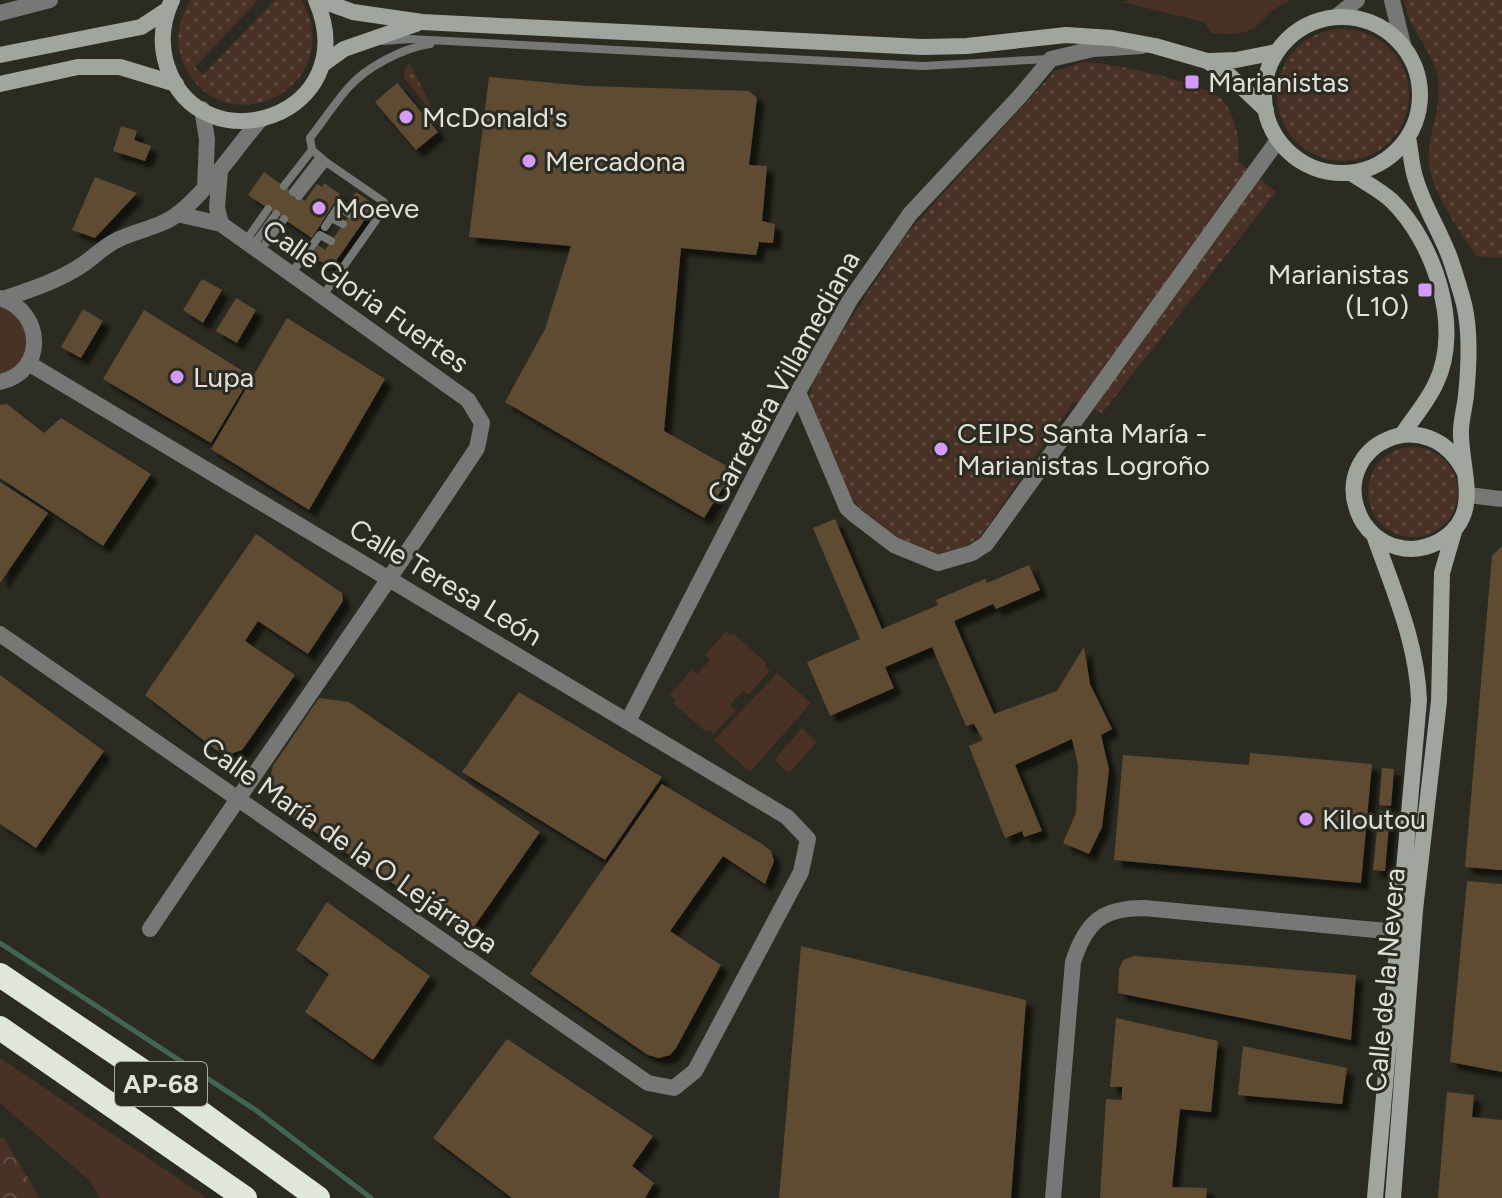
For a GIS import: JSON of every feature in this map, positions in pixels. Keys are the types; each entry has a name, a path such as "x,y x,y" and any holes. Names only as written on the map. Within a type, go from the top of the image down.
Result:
{"highway":[{"name":"AP-68","path":"0,975 163,1085 318,1198"},
{"name":"AP-68","path":"0,1028 245,1198"}],"main road":[{"path":"318,0 353,12 422,22 922,47 967,46 1066,35 1112,38 1207,61 1229,75 1266,110"},
{"path":"169,5 162,39 164,55 176,84 202,109 230,120 260,120 289,108 302,98 323,64 326,37 318,0"},
{"path":"0,55 141,27 169,5"},
{"path":"1354,17 1373,22 1403,45 1414,62 1420,81 1421,101 1417,121 1408,138 1384,162 1368,170 1351,173 1323,171 1298,160 1278,140 1266,110 1265,79 1276,52 1299,30 1317,21 1354,17"},
{"path":"323,64 344,49 422,22"},
{"path":"1207,61 1236,60 1276,52"},
{"path":"0,84 78,67 120,67 176,84"},
{"path":"1408,138 1415,178 1450,256 1465,308 1468,343 1461,432 1468,495 1466,507 1455,528 1435,544 1409,549 1384,543 1357,512 1354,483 1358,469 1376,446 1402,435 1418,434 1434,439 1458,459 1465,473"},
{"path":"1351,173 1391,200 1415,229 1439,279 1446,317 1446,351 1437,383 1402,435"},
{"name":"Calle de la Nevera","path":"1393,1198 1415,910 1439,701 1442,573 1455,528"},
{"name":"Calle de la Nevera","path":"1374,535 1409,634 1418,670 1419,700 1375,1198"}],"street":[{"path":"0,13 50,0"},
{"path":"1336,17 1357,0"},
{"path":"1392,0 1403,45"},
{"path":"1051,59 1093,49 1155,46"},
{"name":"Carretera Villamediana","path":"628,721 798,392 850,300 910,214 1051,59"},
{"path":"202,109 207,139 205,188"},
{"path":"1,299 32,290 84,264 113,242 177,214 205,188 260,120"},
{"path":"798,392 847,508 894,545 938,563 972,553 986,544 1078,420 1278,140"},
{"path":"177,214 221,224 217,208 220,170"},
{"name":"Calle Gloria Fuertes","path":"150,929 391,579 477,448 482,423 468,400 221,224"},
{"path":"0,382 19,373 28,363 34,337 29,320 32,290"},
{"path":"1,299 15,304 29,320"},
{"name":"Calle Teresa León","path":"28,363 787,817 808,839 802,865 695,1071 674,1088"},
{"path":"1468,495 1502,499"},
{"name":"Calle María de la O Lejárraga","path":"0,634 648,1083 674,1088"},
{"path":"1053,1198 1073,962 1080,940 1090,925 1121,908 1144,908 1397,932"}],"lane":[{"path":"359,43 410,39 923,66 1051,59"},
{"path":"321,297 360,233 384,209 384,202 312,150 310,138 350,86 397,55 417,46 442,42"},
{"path":"284,186 312,150"},
{"path":"296,194 323,159"},
{"path":"290,275 338,207 350,214"},
{"path":"251,248 268,209"},
{"path":"251,248 280,217"},
{"path":"331,218 343,224"},
{"path":"323,231 337,233"},
{"path":"323,231 331,241"}],"green space":[{"path":"191,0 258,0 195,67 203,75 275,0 301,0 312,30 310,57 297,80 277,96 253,104 227,103 203,90 184,65 179,48 180,23"},
{"path":"1291,0 1251,30 1229,34 1211,33 1204,22 1122,2"},
{"path":"1404,0 1502,0 1502,258 1476,256 1452,220 1433,179 1429,151 1439,97 1438,78 1406,11"},
{"path":"1343,29 1368,34 1390,48 1404,70 1409,95 1404,120 1390,142 1368,156 1343,161 1318,156 1296,142 1282,120 1277,95 1282,70 1296,48 1318,34"},
{"path":"409,62 438,120 405,79 404,72"},
{"path":"1083,62 1154,74 1220,98 1230,111 1236,128 1238,161 1276,192 1102,413 1074,401 980,537 968,545 940,554 921,553 906,546 858,506 840,480 809,399 814,374 908,232 1055,71"},
{"path":"0,305 19,320 27,340 21,360 0,374"},
{"path":"1404,447 1422,447 1438,454 1451,467 1458,483 1458,501 1451,517 1438,530 1422,537 1404,537 1388,530 1375,517 1368,501 1368,483 1375,467 1388,454"},
{"path":"726,631 730,635 733,633 767,664 765,667 770,671 748,695 743,691 730,705 736,710 714,734 709,729 706,732 673,703 675,700 670,695 691,670 697,674 710,660 705,655"},
{"path":"777,673 811,703 750,772 714,740"},
{"path":"802,728 817,742 789,773 774,760"},
{"path":"0,1058 207,1198 100,1198 89,1180 0,1103"},
{"path":"0,1138 4,1138 40,1198 0,1198"}],"building":[{"path":"489,77 587,86 749,91 757,98 749,165 767,166 762,221 775,224 773,243 759,242 756,255 681,248 664,431 734,470 704,518 505,402 545,329 571,246 469,237"},
{"name":"McDonald's","path":"397,83 438,132 416,150 375,102"},
{"path":"121,126 137,131 134,140 151,146 145,161 113,151"},
{"path":"264,172 305,201 317,184 322,187 324,183 340,194 312,238 248,195"},
{"path":"95,177 137,193 95,238 72,230"},
{"path":"356,192 375,205 331,268 310,255 318,245 325,250 356,206 349,201"},
{"path":"202,279 222,290 203,323 183,310"},
{"path":"236,298 256,310 237,343 216,331"},
{"path":"83,309 103,321 81,358 61,347"},
{"name":"Lupa","path":"144,310 251,376 211,443 103,379"},
{"path":"287,318 385,379 309,510 211,449"},
{"path":"7,404 44,433 61,418 151,474 103,546 0,478 0,405"},
{"path":"0,482 48,513 0,583"},
{"path":"835,519 882,629 938,605 936,600 1029,565 1040,590 996,609 993,604 954,621 994,714 1057,691 1084,647 1090,684 1112,729 1101,735 1109,770 1102,827 1089,854 1063,843 1076,813 1078,765 1072,739 1015,765 1042,831 1024,837 1022,831 1005,838 969,746 983,740 974,724 966,726 932,647 885,667 894,688 830,716 807,662 860,639 813,528"},
{"path":"256,534 342,593 343,601 308,654 258,621 245,641 295,675 242,750 220,753 145,695"},
{"path":"1502,546 1502,870 1465,867 1492,556"},
{"path":"0,675 104,751 36,848 0,824"},
{"path":"519,692 662,777 605,860 462,772"},
{"path":"319,698 349,702 540,832 469,934 283,811 269,782 273,766"},
{"path":"1250,753 1372,764 1361,883 1114,860 1123,755 1249,765"},
{"path":"1382,768 1394,769 1391,806 1379,805"},
{"path":"662,784 762,844 771,851 774,861 765,884 723,856 670,931 721,965 676,1048 670,1055 659,1058 648,1055 530,974"},
{"path":"1379,811 1390,812 1385,871 1373,870"},
{"path":"1467,881 1502,884 1502,1072 1450,1062"},
{"path":"327,902 430,976 373,1060 305,1012 329,974 296,950"},
{"path":"801,946 1026,1000 1011,1198 779,1198"},
{"path":"1135,956 1356,975 1351,1040 1118,993 1119,969 1123,960"},
{"path":"1116,1018 1218,1041 1211,1112 1180,1109 1172,1187 1207,1188 1206,1198 1100,1198 1106,1099 1122,1100 1122,1087 1110,1087"},
{"path":"507,1039 653,1136 632,1166 654,1183 645,1198 512,1198 433,1138"},
{"path":"1243,1046 1347,1068 1342,1104 1238,1095"},
{"path":"1447,1092 1474,1095 1472,1117 1502,1120 1502,1198 1438,1198"}],"waterway":[{"path":"0,943 257,1111 371,1198"}],"place":[{"name":"Marianistas","path":"1192,82"},
{"name":"McDonald's","path":"406,117"},
{"name":"Mercadona","path":"529,161"},
{"name":"Moeve","path":"319,208"},
{"name":"Marianistas (L10)","path":"1425,290"},
{"name":"Lupa","path":"177,377"},
{"name":"CEIPS Santa María - Marianistas Logroño","path":"941,449"},
{"name":"Kiloutou","path":"1306,819"}]}
